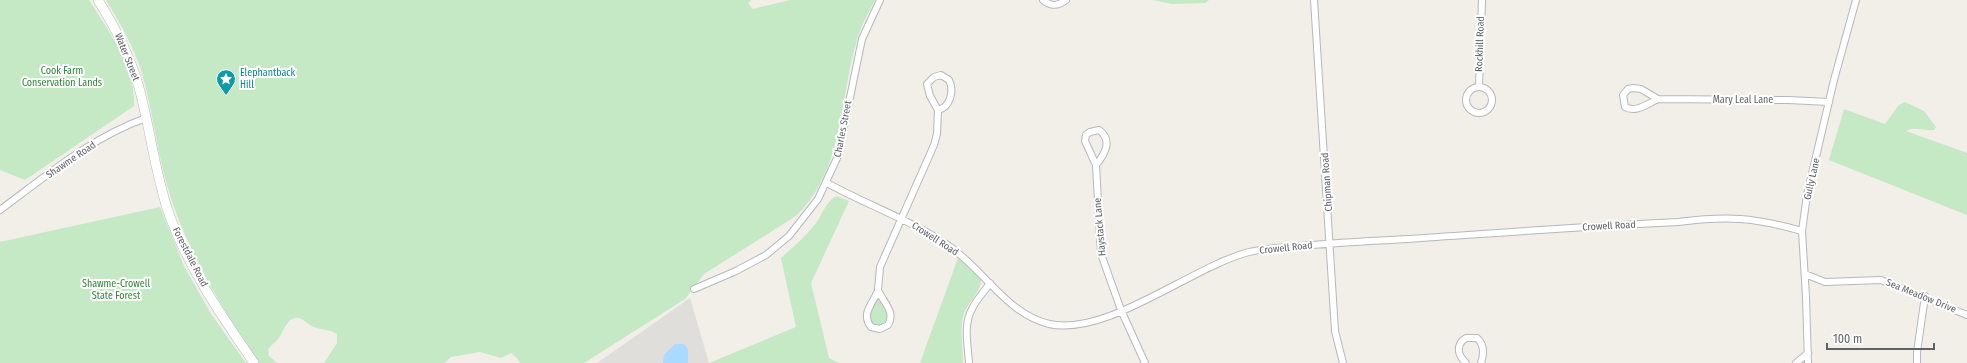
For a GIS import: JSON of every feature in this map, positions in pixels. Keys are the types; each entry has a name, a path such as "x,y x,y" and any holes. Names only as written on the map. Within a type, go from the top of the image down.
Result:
{"main road":[{"name":"Water Street","path":"98,0 124,46 138,86 146,118"},
{"name":"Forestdale Road","path":"146,118 158,173 168,210 179,241 218,309 254,363"}],"street":[{"name":"Charles Street","path":"694,289 736,271 766,255 789,236 800,224 818,199 836,163 859,48 867,26 880,0"},
{"path":"1043,0 1049,5 1056,5 1066,0"},
{"name":"Chipman Road","path":"1314,0 1331,244 1335,331 1343,363"},
{"name":"Rockhill Road","path":"1479,87 1482,0"},
{"name":"Gully Lane","path":"1808,363 1802,231 1807,195 1829,102 1856,0"},
{"path":"878,290 889,308 891,318 888,325 880,329 871,327 867,316 868,308 878,290 880,267 934,145 937,134 938,110 930,96 927,84 934,77 941,75 949,80 952,93 945,106 938,110"},
{"path":"1479,87 1488,91 1492,101 1487,111 1477,114 1468,109 1465,99 1469,91 1479,87"},
{"name":"Mary Leal Lane","path":"1658,100 1641,88 1628,89 1623,95 1625,107 1631,110 1639,109 1658,100 1788,100 1829,102"},
{"name":"Shawme Road","path":"0,210 53,171 109,134 146,118"},
{"name":"Haystack Lane","path":"1096,165 1102,158 1107,142 1105,134 1099,130 1090,132 1086,135 1085,140 1096,165 1101,254 1121,310 1145,363"},
{"name":"Crowell Road","path":"827,183 855,198 903,218 950,246 1021,311 1039,321 1075,326 1121,310 1215,265 1246,253 1259,250 1731,218 1771,222 1802,231"},
{"name":"Sea Meadow Drive","path":"1805,274 1825,282 1881,280 1925,296 1967,315"},
{"path":"969,363 967,330 969,317 972,309 990,283"},
{"path":"1917,363 1917,352 1925,296"},
{"path":"1466,363 1459,354 1458,350 1462,341 1470,338 1477,338 1483,346 1481,363"},
{"path":"1796,363 1808,353"}],"shaded area":[{"path":"690,298 709,363 597,363"}],"green space":[{"name":"Cook Farm Conservation Lands","path":"0,0 89,0 113,37 131,77 134,106 25,180 0,170"},
{"path":"106,0 751,0 748,3 753,9 790,0 875,0 858,36 832,154 824,177 812,197 796,216 704,274 685,299 584,363 520,363 511,353 501,358 480,352 451,357 444,363 324,363 337,343 337,334 314,327 302,319 294,318 291,319 279,338 268,349 269,356 277,363 259,363 220,302 196,259 186,237 169,192 139,63 131,45"},
{"path":"1153,0 1209,0 1205,3 1172,4"},
{"path":"1905,102 1924,111 1936,127 1934,130 1916,129 1906,131 1967,153 1967,215 1829,160 1844,109 1885,124 1899,105"},
{"path":"837,196 849,201 811,283 829,358 839,363 709,363 796,327 781,258 810,231 828,203"},
{"name":"Shawme-Crowell State Forest","path":"160,207 184,266 211,314 246,363 0,363 0,242"},
{"path":"958,258 981,280 977,293 964,313 961,332 963,363 920,363"},
{"path":"877,300 880,301 888,317 886,324 879,327 874,325 870,319 871,312"}],"water":[{"path":"675,344 684,344 688,349 688,363 663,363 664,355"}],"place":[{"name":"Elephantback Hill","path":"226,96"}]}
